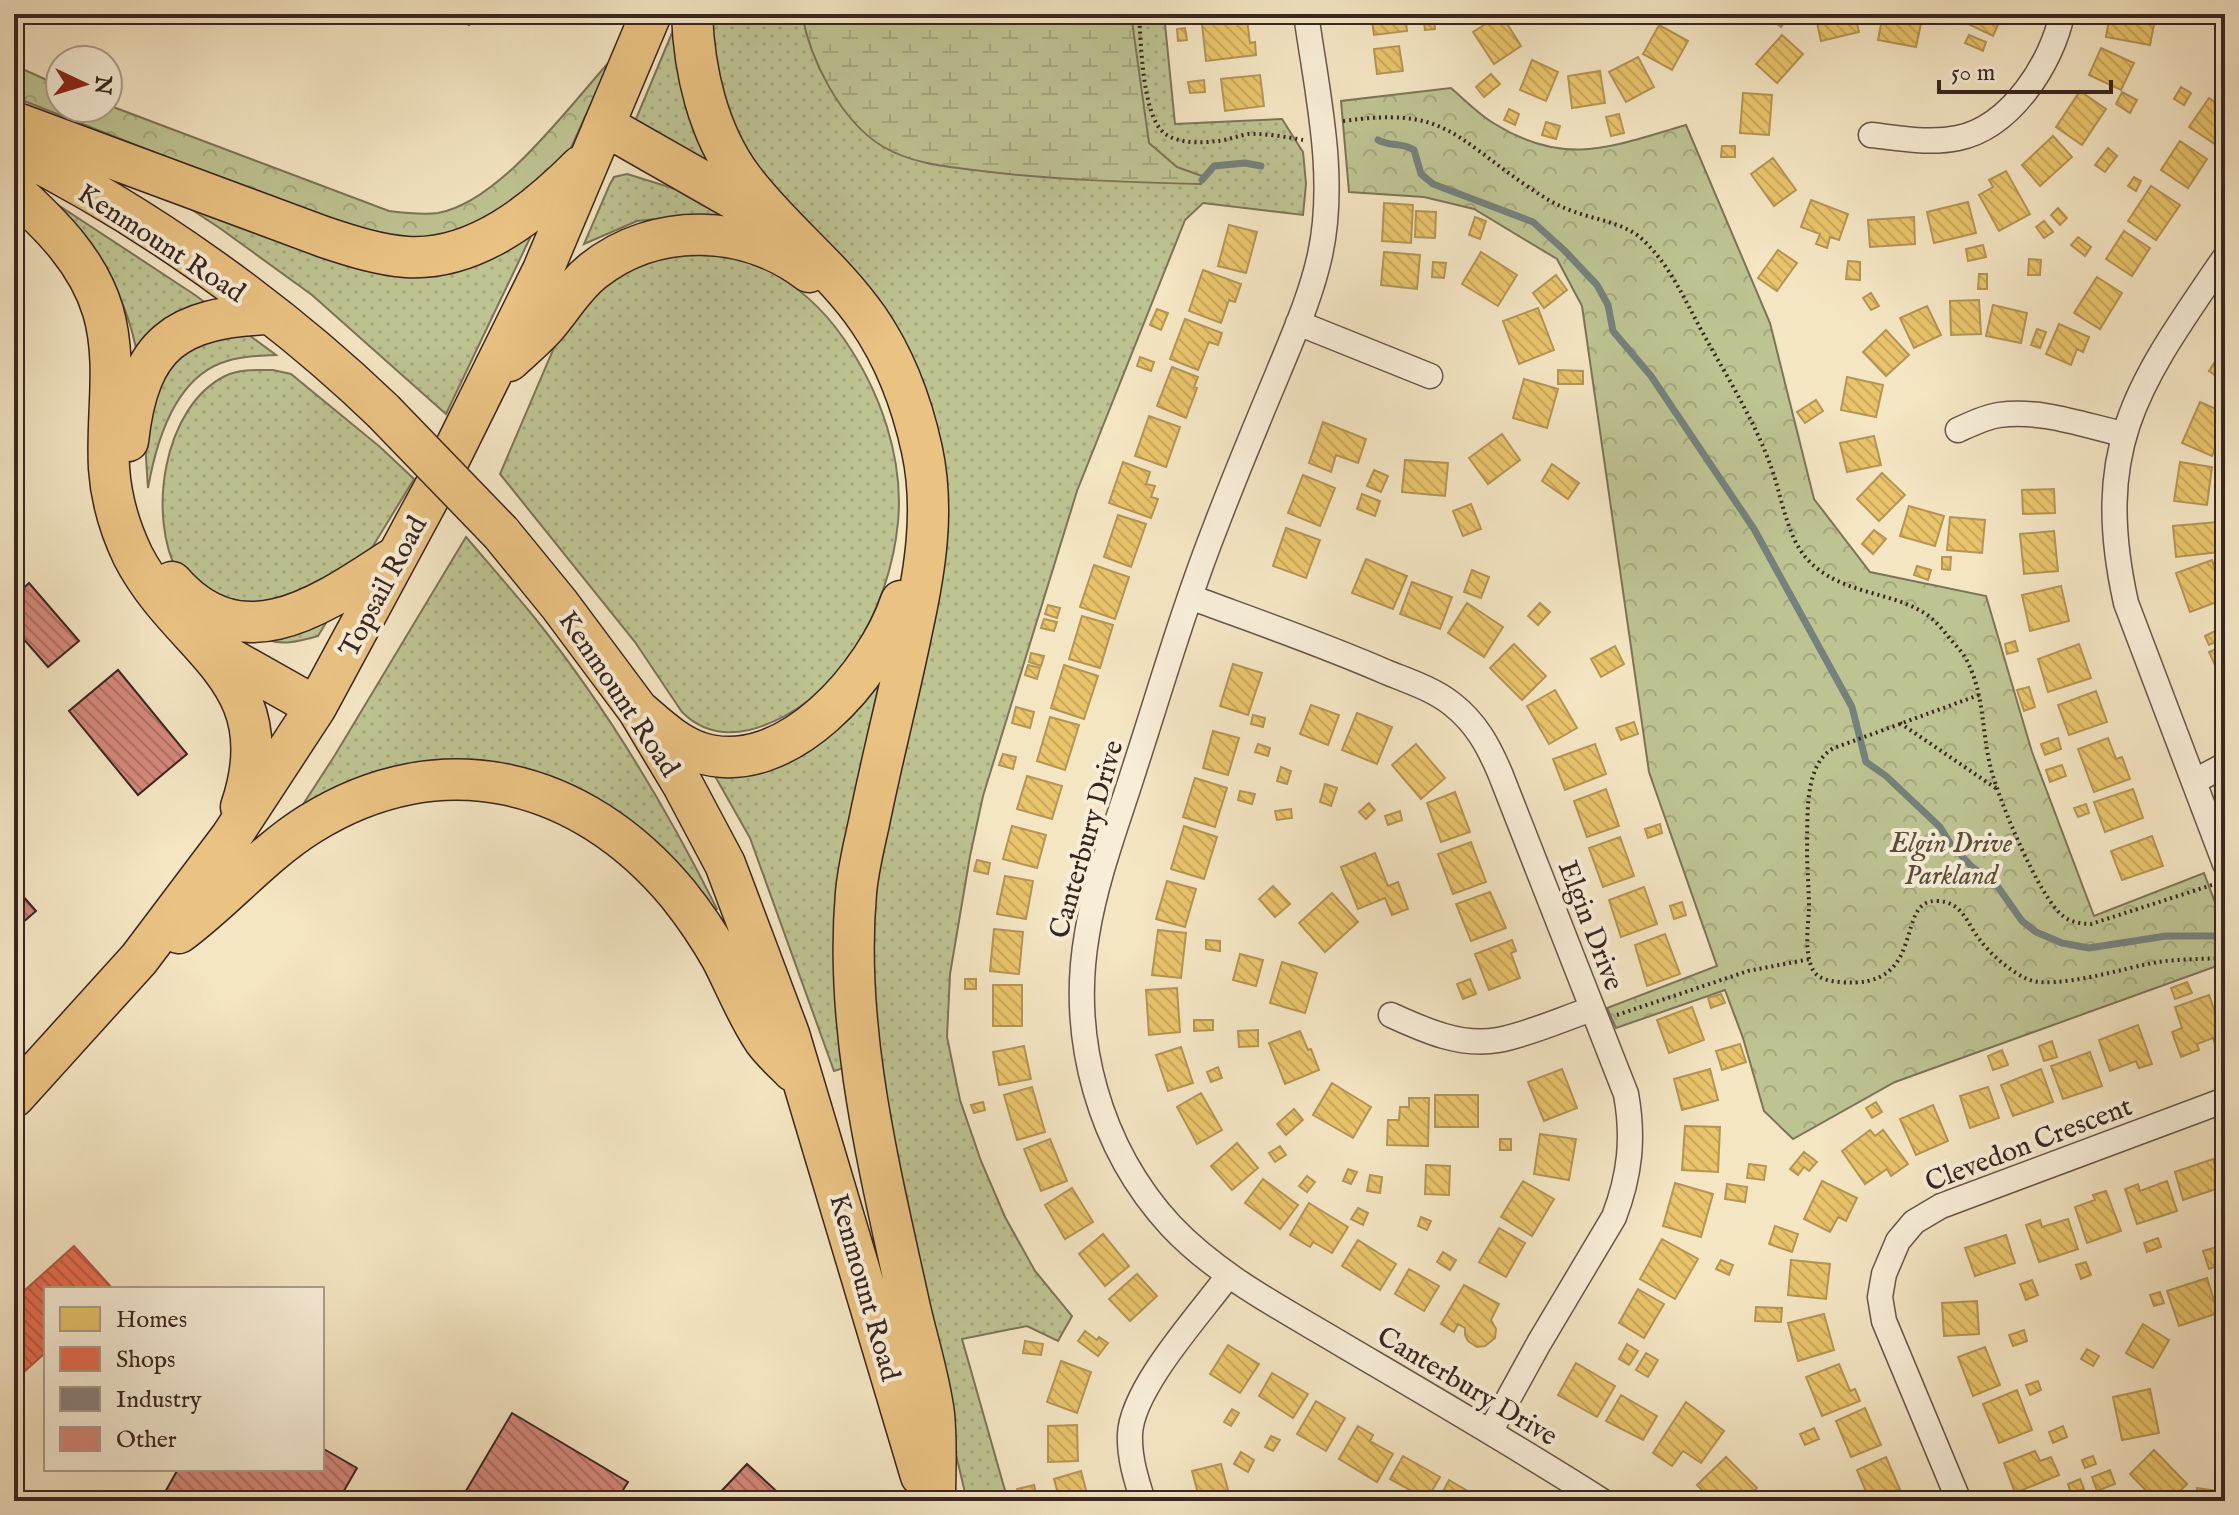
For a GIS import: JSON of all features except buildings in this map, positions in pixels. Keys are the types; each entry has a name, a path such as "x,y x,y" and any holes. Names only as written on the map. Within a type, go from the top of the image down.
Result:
{"main road":[{"name":"Topsail Road","path":"14,1097 139,959 231,837 316,707 489,380 543,270 651,14"},
{"path":"692,14 697,67 716,130 740,175 852,298 880,338 910,404 925,469 928,515 923,574 859,875 853,960 867,1095 886,1199 934,1415 935,1501"},
{"path":"14,122 346,245 405,257 428,257 450,252 492,235 549,197 597,141 730,195 795,237"},
{"name":"Kenmount Road","path":"14,150 150,229 271,314 337,368 501,533 559,604 638,710 725,864 768,974 806,1087 929,1501"},
{"path":"14,191 64,241 97,294 111,353 109,470 119,519 142,572 233,684 251,728 251,777 231,837"},
{"path":"489,380 544,329 587,276 604,264 632,249 661,239 717,235 746,239 768,247 811,273 846,309 888,383 903,425 910,458 912,544 907,578 896,614 882,644 862,673 841,698 799,733 766,749 740,756 713,755 690,748 670,737 638,710"},
{"path":"271,314 216,318 186,328 163,346 147,371 135,401 126,450 132,505 149,549 168,577 193,602 226,618 254,622 282,620 314,608 398,555"},
{"path":"193,632 222,655 316,707"},
{"path":"139,959 195,921 309,824 337,808 384,790 420,782 452,778 500,782 544,794 577,809 607,827 643,857 693,915 722,960 765,1040 806,1087"}],"street":[{"name":"Canterbury Drive","path":"1306,14 1322,134 1327,197 1325,226 1312,286 1215,526 1190,597 1093,903 1082,966 1083,1025 1090,1069 1099,1102 1120,1154 1145,1193 1170,1225 1228,1276 1602,1501"},
{"path":"1871,135 1927,142 1961,137 1990,124 2010,107 2031,82 2049,54 2062,14"},
{"path":"2225,257 2160,353 2142,386 2123,434 2113,492 2117,563 2126,603 2225,864"},
{"path":"1298,323 1430,376"},
{"path":"1958,430 1988,418 2016,414 2059,419 2123,434"},
{"name":"Elgin Drive","path":"1190,597 1357,659 1423,688 1443,698 1469,720 1486,742 1500,773 1626,1094 1631,1158 1623,1196 1603,1240 1539,1343 1490,1432"},
{"path":"2195,781 2225,765"},
{"path":"1391,1015 1442,1035 1484,1041 1595,1016"},
{"name":"Clevedon Crescent","path":"1959,1501 1884,1321 1881,1286 1898,1241 1914,1222 1941,1206 2225,1100"},
{"path":"1143,1501 1131,1453 1130,1432 1137,1404 1152,1378 1228,1276"}],"path":[{"path":"1139,14 1146,82 1153,115 1158,127 1167,136 1205,142 1251,134 1322,134 1385,117 1414,118 1438,124 1470,143 1548,201 1572,212 1623,227 1639,236 1669,270 1727,375 1768,458 1789,526 1802,553 1843,584 1930,616 1967,660 1979,695 1989,763 1998,790 2040,884 2061,915 2091,924 2225,881"},
{"path":"1979,695 1853,741 1821,756 1812,782 1807,853 1810,959 1814,972 1826,980 1847,983 1875,979 1892,968 1904,953 1917,909 1923,904 1939,901 1961,910 1985,947 2008,967 2032,981 2077,978 2163,961 2225,958"},
{"path":"1900,723 1998,790"},
{"path":"1595,1016 1771,965 1810,959"}],"green space":[{"path":"680,14 732,178 628,138"},
{"path":"700,14 1164,14 1175,124 1282,119 1303,152 1306,184 1303,215 1203,203 1185,220 1077,491 983,796 950,974 947,1037 960,1100 1005,1217 1035,1271 1072,1316 1058,1341 1027,1326 962,1339 1008,1501 967,1501 895,1198 862,956 934,441 734,142"},
{"path":"802,14 1131,14 1149,143 1177,167 1202,176 1201,184 1009,174 930,164 893,152 867,135 841,105 812,51"},
{"path":"611,60 565,161 463,236 385,243 83,124 124,124 124,111 389,211 413,214 438,213 462,205 485,191 509,172"},
{"path":"14,65 44,79 44,109 14,97"},
{"name":"Elgin Drive Parkland","path":"1451,88 1489,120 1521,138 1545,146 1590,149 1612,146 1686,125 1770,323 1814,499 1870,572 1986,596 2032,752 2094,916 2204,873 2225,929 2225,963 1895,1082 1793,1139 1764,1111 1743,1038 1725,990 1616,1028 1607,1008 1717,966 1649,772 1582,306 1557,259 1474,209 1424,197 1349,192 1341,101"},
{"path":"627,174 727,205 806,271 677,217 637,221 584,244 614,177"},
{"path":"43,195 195,295 276,355 221,363 191,384 179,399 162,433 148,488 139,364 124,308 93,250"},
{"path":"171,196 339,252 541,215 446,414 312,295"},
{"path":"622,247 743,255 776,274 818,307 844,339 868,381 887,426 897,474 898,522 884,588 871,620 854,650 833,677 809,700 781,718 749,730 730,732 705,728 682,712 635,642 500,474 591,261"},
{"path":"273,370 291,374 414,479 318,636 289,642 258,636 187,584 178,573 164,523 163,494 167,465 175,437 187,412 204,391 225,376 243,371"},
{"path":"466,537 534,617 585,685 656,796 717,909 698,916 542,792 368,805 251,885 335,755"},
{"path":"893,646 850,1066 834,1071 750,838 707,762 735,764"}],"waterway":[{"path":"1378,140 1414,150 1421,174 1433,184 1533,222 1597,285 1608,305 1613,331 1651,376 1754,529 1852,707 1866,762 1886,776 1940,827 1971,866 1998,887 2022,921 2036,932 2062,943 2089,948 2166,936 2213,936"},
{"path":"1202,180 1214,166 1245,163 1261,166"}]}
